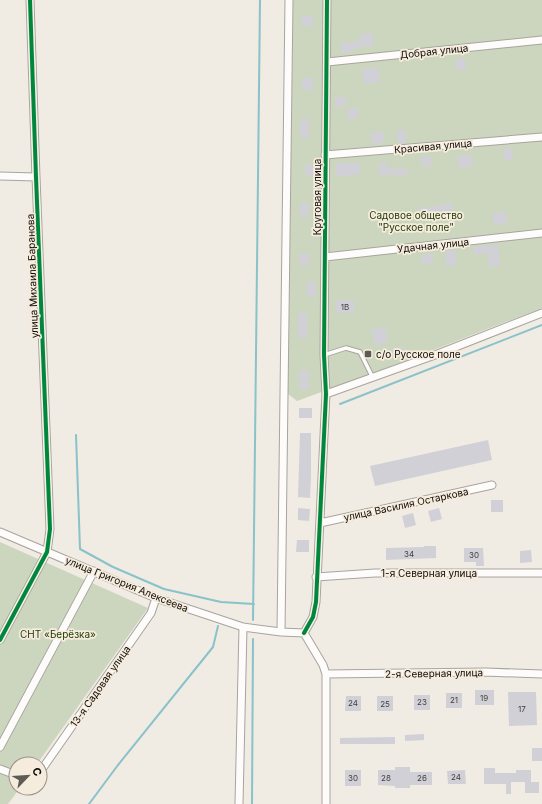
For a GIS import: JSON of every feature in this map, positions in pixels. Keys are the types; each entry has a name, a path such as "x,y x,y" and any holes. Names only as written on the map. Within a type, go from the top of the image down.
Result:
{"street":[{"name":"улица Михаила Баранова","path":"30,0 50,529 47,552"},
{"path":"281,632 289,0"},
{"name":"Круговая улица","path":"304,633 313,617 316,602 316,577 326,394 324,355 327,0"},
{"name":"Добрая улица","path":"327,62 542,40"},
{"name":"Красивая улица","path":"325,155 542,137"},
{"path":"0,176 36,177"},
{"name":"Удачная улица","path":"325,257 542,233"},
{"path":"326,394 435,355 542,313"},
{"name":"улица Василия Остаркова","path":"320,523 492,485"},
{"name":"улица Григория Алексеева","path":"0,532 156,598 243,627 281,632 304,633"},
{"path":"0,640 47,552"},
{"path":"0,747 94,571"},
{"name":"1-я Северная улица","path":"316,577 375,573 542,573"},
{"name":"13-я Садовая улица","path":"48,761 151,613 156,598"},
{"path":"239,804 243,627"},
{"path":"304,633 324,665 326,674 326,804"},
{"name":"2-я Северная улица","path":"326,674 485,672 542,674"}],"lane":[{"path":"324,355 346,348 360,352 373,378"}],"green space":[{"name":"Садовое общество \"Русское поле\"","path":"293,0 542,0 542,308 297,401 288,394"},
{"name":"СНТ «Берёзка»","path":"0,542 148,608 43,756 8,756 8,796 14,796 8,804 0,804"}],"building":[{"path":"302,16 313,16 313,26 302,26"},
{"path":"372,33 374,46 353,48 354,52 342,53 341,43 360,41 360,34"},
{"path":"464,58 466,69 456,70 455,59"},
{"path":"378,67 380,82 364,84 362,69"},
{"path":"302,78 313,78 313,90 302,90"},
{"path":"335,97 345,97 346,106 336,107"},
{"path":"358,108 358,118 348,119 347,109"},
{"path":"300,119 309,119 309,138 300,137"},
{"path":"406,130 406,143 398,143 397,131"},
{"path":"371,132 383,132 384,143 372,143"},
{"path":"512,148 513,160 504,161 503,149"},
{"path":"472,155 473,166 458,168 457,156"},
{"path":"421,156 431,156 431,167 422,167"},
{"path":"336,163 359,163 360,174 336,177"},
{"path":"378,163 388,163 388,169 406,168 407,175 379,175"},
{"path":"305,165 314,165 314,175 305,175"},
{"path":"300,203 309,203 309,217 300,217"},
{"path":"452,203 453,213 418,217 418,208 441,206 441,204"},
{"path":"506,212 507,223 494,224 493,213"},
{"path":"498,245 500,266 489,267 488,253 474,255 473,247"},
{"path":"455,250 456,265 446,266 445,251"},
{"path":"299,253 309,253 309,265 299,265"},
{"path":"432,254 433,263 422,264 421,255"},
{"path":"307,282 316,282 316,296 307,296"},
{"path":"336,300 354,301 354,313 336,313"},
{"path":"298,313 307,313 307,338 298,338"},
{"path":"385,326 388,333 385,334 388,342 376,346 371,330"},
{"path":"402,347 404,354 392,356 391,349"},
{"path":"299,371 309,371 309,389 299,389"},
{"path":"299,408 312,408 312,418 299,418"},
{"path":"300,433 311,433 310,498 298,497"},
{"path":"488,440 492,460 375,486 370,466"},
{"path":"491,500 503,500 503,512 491,512"},
{"path":"298,508 310,509 309,521 298,520"},
{"path":"439,508 442,519 431,522 428,511"},
{"path":"413,513 416,525 405,528 402,516"},
{"path":"297,540 309,540 309,552 296,552"},
{"path":"436,546 436,558 386,560 386,548"},
{"path":"464,548 483,548 484,566 476,566 476,562 464,562"},
{"path":"531,550 532,562 520,563 520,551"},
{"path":"475,690 494,690 494,705 475,705"},
{"path":"508,692 536,692 537,725 509,726"},
{"path":"446,693 462,693 462,708 446,708"},
{"path":"414,695 430,695 430,710 414,710"},
{"path":"346,696 361,696 361,711 345,711"},
{"path":"377,696 393,696 393,711 377,711"},
{"path":"424,734 424,740 405,741 405,735"},
{"path":"395,737 395,744 340,744 340,738"},
{"path":"532,748 542,748 542,761 532,761"},
{"path":"395,767 410,767 410,772 432,772 432,785 410,785 410,788 395,788 395,786 378,785 378,770 395,770"},
{"path":"484,768 495,768 495,773 516,773 516,770 531,770 531,782 539,782 539,793 525,793 525,782 511,782 511,794 506,794 506,784 484,784"},
{"path":"345,770 361,770 361,786 345,786"},
{"path":"465,770 466,784 448,784 447,771"}],"waterway":[{"path":"253,620 260,0"},
{"path":"340,404 542,325"},
{"path":"76,435 80,549 113,567 164,589 221,602 254,604"},
{"path":"89,804 118,765 213,647 218,626"},
{"path":"252,804 253,639"}],"cycle path":[{"path":"0,640 47,552 50,529 30,0"},
{"path":"304,633 313,617 316,602 326,394 324,355 327,0"}],"place":[{"name":"с/о Русское поле","path":"368,354"}]}
